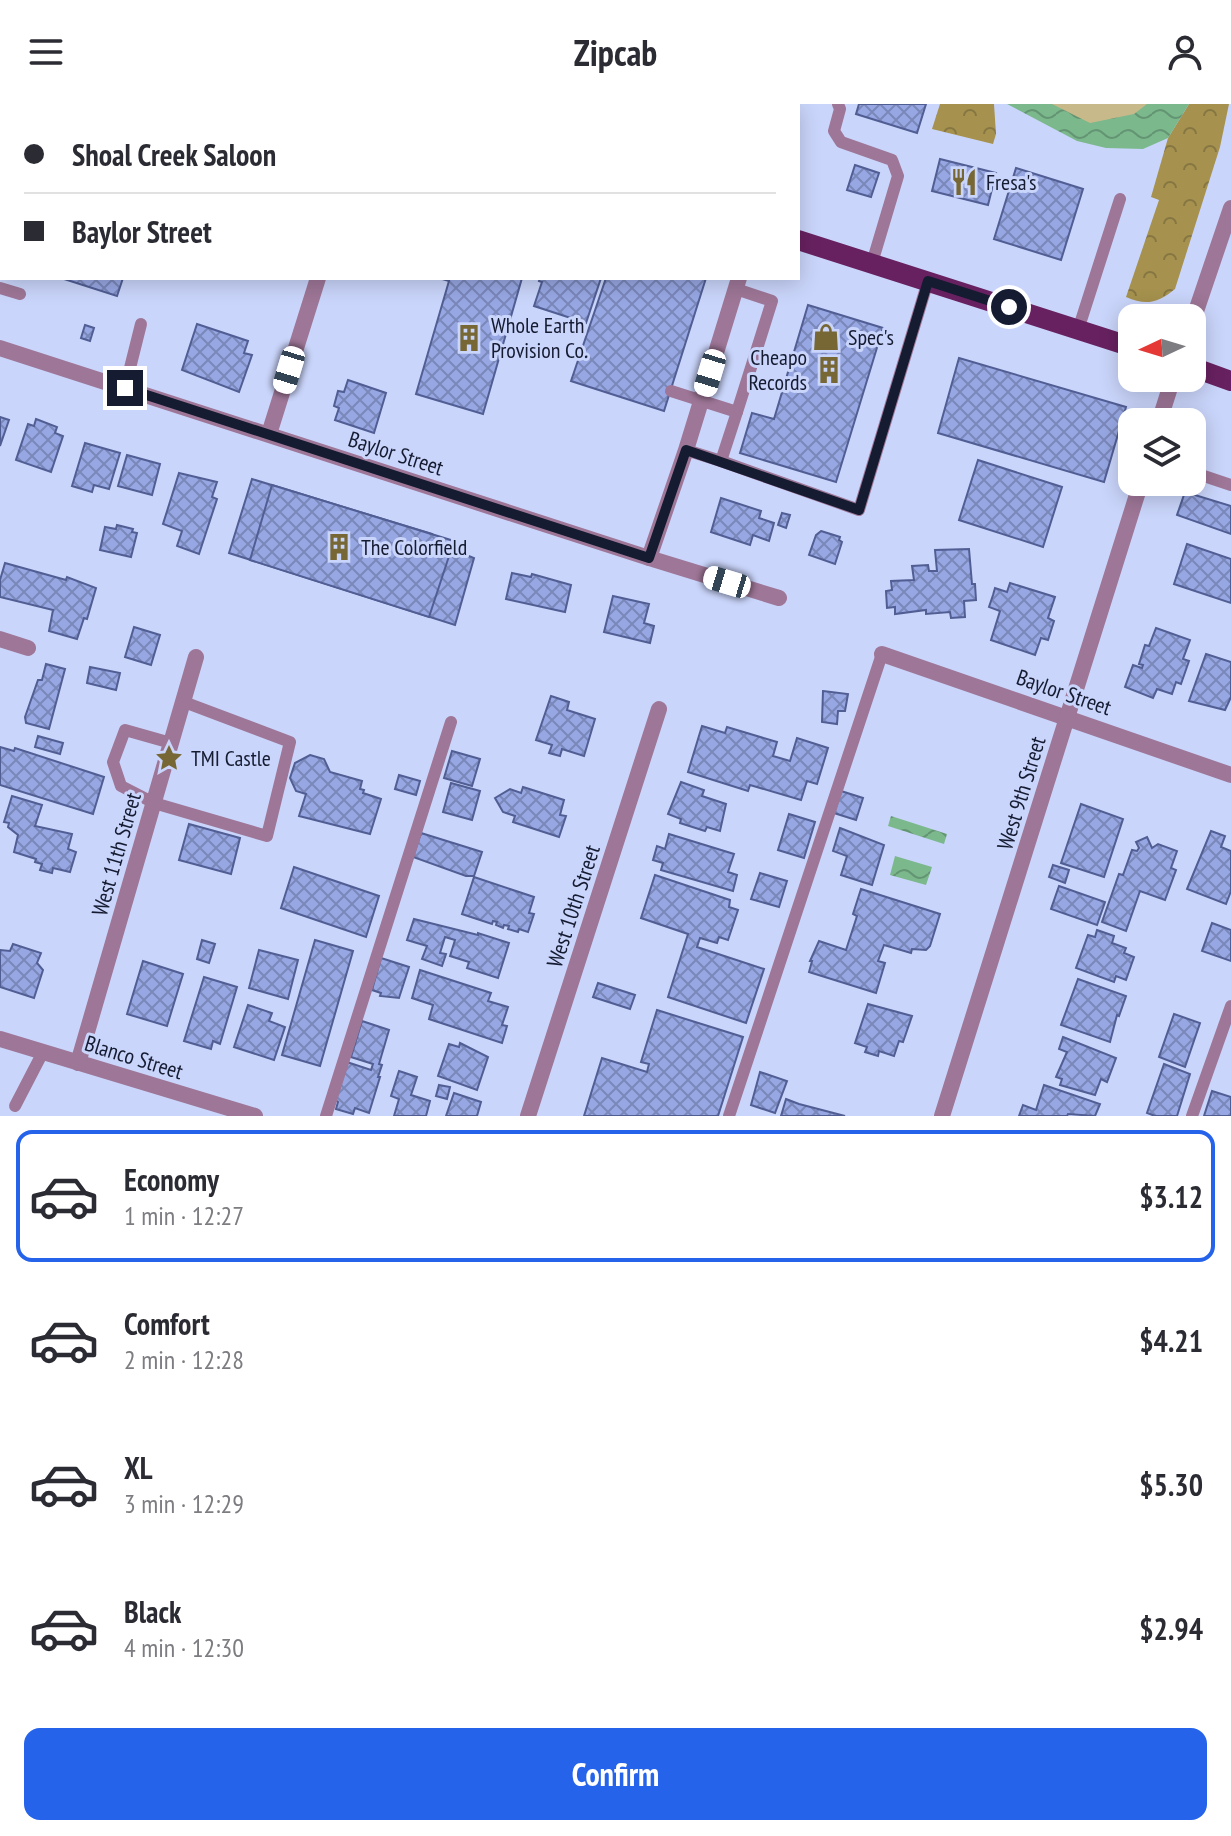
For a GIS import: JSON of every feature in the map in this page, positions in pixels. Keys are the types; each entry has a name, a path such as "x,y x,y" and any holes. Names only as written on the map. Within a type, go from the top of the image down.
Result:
{"main road":[{"path":"800,241 1118,343"},
{"path":"1206,372 1231,381"}],"street":[{"path":"1198,304 1231,208"},
{"path":"269,434 317,280"},
{"path":"649,558 737,283"},
{"name":"Baylor Street","path":"0,348 779,598"},
{"name":"West 9th Street","path":"942,1116 1137,496"},
{"path":"0,639 28,648"},
{"name":"Baylor Street","path":"882,654 1231,775"},
{"name":"West 11th Street","path":"78,1063 196,657"},
{"name":"West 10th Street","path":"528,1116 659,709"},
{"name":"Blanco Street","path":"0,1039 255,1116"}],"lane":[{"path":"838,104 840,109 834,131 841,142 892,160 898,176 872,263"},
{"path":"1078,330 1120,199"},
{"path":"686,450 859,510 928,281"},
{"path":"721,461 772,301 737,283"},
{"path":"0,288 20,294"},
{"path":"125,388 141,324"},
{"path":"671,391 737,412"},
{"path":"1206,477 1231,485"},
{"path":"729,1116 882,654"},
{"path":"171,743 125,730 113,762 121,786 154,803 267,836 290,742 184,702"},
{"path":"326,1116 451,722"},
{"path":"1192,1116 1231,1006"},
{"path":"15,1106 43,1052"}],"green space":[{"path":"940,104 994,104 996,134 993,144 932,129"},
{"path":"1189,104 1229,104 1220,147 1175,289 1152,302 1133,300 1126,297 1159,200 1151,197 1168,138"}],"shaded area":[{"path":"1032,104 1157,104 1133,125 1093,129"}],"water":[{"path":"1007,104 1052,104 1090,123 1134,114 1147,104 1189,104 1168,138 1143,149 1106,148 1077,141"},
{"path":"891,816 947,834 944,844 888,826"},
{"path":"895,856 932,867 926,885 890,875"}],"building":[{"path":"859,104 926,104 917,133 856,114"},
{"name":"Fresa's","path":"940,159 996,173 988,205 932,191"},
{"path":"855,165 879,173 871,197 847,190"},
{"path":"1016,168 1083,189 1061,260 994,239"},
{"path":"67,280 122,280 117,296"},
{"name":"Whole Earth Provision Co.","path":"446,280 521,280 483,414 416,394 449,281"},
{"path":"600,280 586,323 534,306 542,282 539,281"},
{"path":"605,280 705,280 664,411 571,381"},
{"name":"Cheapo Records","path":"808,305 883,328 836,482 740,453 752,413 774,419"},
{"path":"197,324 248,341 244,353 252,355 239,392 182,370"},
{"path":"85,325 94,328 90,341 81,338"},
{"path":"959,358 1126,407 1118,408 1118,434 1104,482 938,433"},
{"path":"348,380 386,393 374,433 335,420 339,408 334,406 338,391 344,392"},
{"path":"0,417 9,420 0,446"},
{"path":"36,419 57,427 55,433 63,436 51,472 16,460 28,424 34,426"},
{"path":"85,443 120,453 109,489 94,485 92,492 72,486"},
{"path":"127,455 160,464 152,495 118,486"},
{"path":"978,460 1062,487 1043,547 959,520"},
{"path":"179,473 217,482 212,497 217,499 199,554 177,546 182,531 163,524"},
{"name":"The Colorfield","path":"252,479 432,534 430,540 474,558 455,625 229,553"},
{"name":"The Colorfield","path":"272,485 454,541 429,617 250,560"},
{"path":"1184,496 1198,496 1231,506 1231,534 1177,515"},
{"path":"721,498 761,511 759,518 774,523 769,541 753,535 750,545 711,532"},
{"path":"782,513 790,515 786,528 778,525"},
{"path":"117,525 137,533 131,557 100,550 105,527 116,529"},
{"path":"821,531 840,537 842,542 835,564 809,555 816,535"},
{"path":"1187,544 1231,559 1231,603 1174,584"},
{"path":"969,549 976,600 964,601 965,617 951,618 950,612 926,614 926,610 895,614 895,607 887,608 886,591 892,590 891,581 914,580 912,566 928,565 929,571 937,571 935,550"},
{"path":"5,563 66,580 67,577 96,588 77,639 49,631 53,610 0,597 0,580"},
{"path":"512,573 531,577 532,574 571,585 565,612 506,599"},
{"path":"1010,583 1055,597 1048,618 1054,621 1048,640 1041,638 1035,655 991,640 1000,611 989,607 995,588 1007,592"},
{"path":"613,596 649,604 644,623 654,626 650,643 604,632"},
{"path":"134,627 160,635 151,665 125,657"},
{"path":"1156,628 1190,640 1183,659 1189,661 1181,684 1176,682 1172,694 1157,689 1153,698 1125,687 1133,665 1142,668 1143,665 1139,664 1145,645 1149,646"},
{"path":"1206,654 1231,662 1231,697 1225,710 1189,701"},
{"path":"46,664 65,669 49,729 26,723 25,717"},
{"path":"90,667 120,673 116,690 87,683"},
{"path":"823,691 848,694 845,711 838,711 837,724 822,722"},
{"path":"551,696 569,702 567,710 595,719 584,756 562,749 560,756 549,753 552,745 536,740"},
{"path":"702,726 725,733 727,727 777,742 773,756 790,761 797,738 828,748 817,784 807,781 801,800 750,785 748,791 688,772"},
{"path":"38,736 63,743 60,754 35,747"},
{"path":"0,747 14,751 15,748 104,777 93,814 0,785"},
{"path":"452,751 480,759 472,786 444,778"},
{"path":"310,755 324,759 330,772 362,781 360,789 364,790 363,793 381,799 370,834 299,816 306,794 296,791 290,778 295,763"},
{"path":"399,775 420,781 416,795 395,789"},
{"path":"681,782 704,790 702,796 726,804 720,831 707,827 705,831 680,823 681,819 668,814"},
{"path":"451,783 480,791 472,820 443,812"},
{"path":"523,787 564,800 560,815 566,816 559,837 513,822 515,816 503,812 495,798 510,789 521,793"},
{"path":"841,791 863,798 856,820 834,813"},
{"path":"12,796 42,805 35,826 72,834 68,849 76,852 70,872 53,868 52,873 40,870 42,864 35,862 36,859 14,852 18,835 8,827 9,823 4,822"},
{"path":"1081,804 1123,819 1104,877 1061,863"},
{"path":"789,814 815,822 804,858 778,850"},
{"path":"189,824 240,838 231,874 179,860"},
{"path":"840,828 884,845 872,885 841,875 847,856 833,851"},
{"path":"1211,831 1225,836 1221,847 1231,851 1231,891 1226,904 1187,889"},
{"path":"421,833 482,852 474,876 413,857"},
{"path":"669,834 734,854 728,872 737,875 733,891 661,870 663,863 653,860 657,846 665,849"},
{"path":"1147,837 1152,848 1158,844 1177,851 1171,868 1176,870 1165,900 1140,891 1126,931 1102,922 1119,874 1123,875 1132,850 1139,848 1136,842"},
{"path":"1053,865 1069,870 1065,883 1049,877"},
{"path":"294,867 379,896 366,937 281,908"},
{"path":"760,873 787,881 779,907 751,899"},
{"path":"655,875 730,900 729,907 738,910 728,940 719,937 717,943 700,938 697,947 764,969 746,1023 668,997 688,934 641,918"},
{"path":"474,877 534,897 529,913 534,914 528,932 519,929 518,932 504,925 503,928 496,925 497,922 493,921 492,924 462,914"},
{"path":"1059,886 1105,902 1097,925 1051,909"},
{"path":"861,889 940,914 926,950 912,949 911,953 884,945 878,961 885,963 876,993 809,972 810,961 819,941 846,950 857,916 853,914"},
{"path":"414,919 509,943 498,978 467,968 469,962 450,956 455,940 445,937 440,953 446,954 442,966 422,959 427,946 407,940"},
{"path":"1212,923 1231,930 1231,961 1202,951"},
{"path":"1097,930 1114,936 1112,943 1126,948 1124,953 1134,957 1126,980 1116,976 1114,982 1076,968 1088,935 1095,937"},
{"path":"202,940 215,944 209,963 197,959"},
{"path":"315,940 353,951 320,1066 282,1055"},
{"path":"13,944 41,953 37,963 43,970 34,998 0,987 0,950 10,951"},
{"path":"259,950 298,960 288,999 249,988"},
{"path":"381,958 409,967 399,998 380,996 381,993 372,990"},
{"path":"143,961 183,974 167,1026 127,1014"},
{"path":"420,970 491,993 488,1001 508,1007 502,1025 507,1026 502,1043 429,1019 433,1005 412,998"},
{"path":"204,977 237,987 220,1044 213,1041 211,1049 184,1041"},
{"path":"1078,979 1126,996 1110,1042 1061,1025"},
{"path":"598,983 635,995 630,1009 593,997"},
{"path":"868,1004 912,1016 903,1042 899,1041 894,1056 879,1051 878,1056 865,1052 867,1047 855,1043"},
{"path":"248,1005 272,1013 269,1021 285,1027 274,1060 234,1047"},
{"path":"657,1010 743,1037 718,1116 584,1116 602,1058 647,1072 649,1064 641,1062"},
{"path":"1174,1014 1200,1023 1185,1067 1159,1057"},
{"path":"362,1021 389,1030 369,1113 355,1108 353,1114 336,1109 338,1102 335,1100 347,1062 371,1070 373,1064 351,1057"},
{"path":"1063,1037 1116,1058 1107,1082 1101,1079 1095,1095 1060,1085 1062,1079 1056,1077 1067,1052 1059,1049"},
{"path":"460,1043 488,1057 477,1090 438,1076 449,1044 459,1047"},
{"path":"1164,1064 1190,1074 1177,1116 1147,1113"},
{"path":"399,1071 417,1077 411,1095 430,1101 426,1116 394,1116 399,1099 391,1096"},
{"path":"760,1072 787,1081 775,1113 751,1105"},
{"path":"439,1085 450,1087 447,1099 436,1096"},
{"path":"1044,1085 1100,1104 1095,1116 1019,1116 1023,1105 1036,1110"},
{"path":"1212,1091 1231,1097 1231,1116 1204,1116"},
{"path":"454,1093 481,1102 477,1116 446,1116"},
{"path":"786,1099 799,1104 845,1116 781,1116"}],"place":[{"name":"Fresa's","path":"964,182"},
{"name":"Spec's","path":"826,337"},
{"name":"Whole Earth Provision Co.","path":"469,338"},
{"name":"Cheapo Records","path":"829,370"},
{"name":"The Colorfield","path":"339,547"},
{"name":"TMI Castle","path":"169,758"}],"route":[{"path":"125,388 649,558 686,450 859,510 928,281 1009,307"}]}
